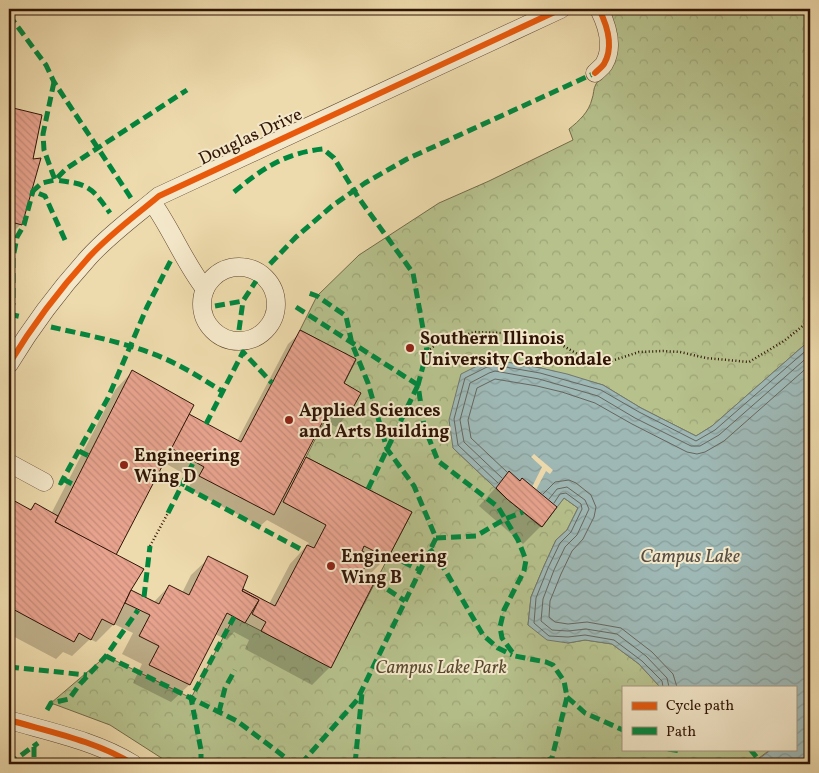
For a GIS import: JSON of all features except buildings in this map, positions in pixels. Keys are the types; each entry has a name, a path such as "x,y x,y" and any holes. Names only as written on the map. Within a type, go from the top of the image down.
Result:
{"street":[{"name":"Douglas Drive","path":"9,364 31,328 90,256 115,232 159,196 561,9"},
{"path":"595,73 604,64 609,46 608,35 599,9"},
{"path":"152,202 175,237 187,265 205,289"},
{"path":"234,267 255,271 269,281 275,292 276,309 274,318 265,332 250,340 233,342 222,338 213,332 206,323 201,301 205,289 212,279 222,271 234,267"},
{"path":"9,463 44,482"},
{"path":"9,720 72,738 120,757 132,764"}],"path":[{"path":"427,351 443,340 476,332 549,338 583,357 602,364 639,352 663,351 749,362 784,341 810,320"},
{"path":"150,546 168,513"}],"green space":[{"name":"Campus Lake Park","path":"608,9 810,9 810,340 712,426 696,436 641,408 603,385 541,368 494,360 453,448 507,499 541,527 564,498 578,508 567,530 556,540 544,566 531,597 528,625 568,643 585,640 612,644 639,664 659,686 622,686 622,750 770,750 751,764 167,764 163,759 110,725 51,703 106,656 191,698 234,617 331,667 412,512 306,457 356,360 300,330 317,296 359,255 439,203 573,140 569,129 586,112 591,104 596,84 607,73 615,57 617,41"}],"water":[{"name":"Campus Lake","path":"810,340 810,764 752,764 771,750 796,750 796,686 659,686 639,664 612,644 585,640 568,643 547,640 528,625 531,597 544,566 556,540 567,530 578,508 564,498 542,527 507,499 453,448 449,420 461,374 485,362 494,360 541,368 603,385 641,408 696,436 712,426"}],"pier":[{"path":"534,454 553,470 550,474 546,471 536,490 532,487 542,467 531,457"}],"marked path":[{"path":"9,15 46,65 54,82 131,198"},
{"path":"270,264 296,237 332,206 365,183 407,159 595,73"},
{"path":"54,82 43,134 44,150 55,180 75,183 88,188 98,197 110,213"},
{"path":"65,240 45,196 33,191 42,183 55,180 67,168 187,90"},
{"path":"234,192 275,163 297,154 323,149 334,158 358,197 413,273 427,351 418,385 424,426 438,461 498,507 518,540 526,560 524,571 504,610 500,627 502,638 515,656 553,665 564,681 567,697 552,758 541,764"},
{"path":"9,312 13,304 13,258 17,237 24,225 33,191 31,190"},
{"path":"59,482 61,483 108,398 147,307 171,260"},
{"path":"215,306 243,301 256,281"},
{"path":"301,764 357,700 436,538 414,486 387,449 368,383 352,344 346,316 317,296 306,292"},
{"path":"239,330 243,301"},
{"path":"296,307 418,385"},
{"path":"9,314 22,317"},
{"path":"51,327 146,351 182,367 222,391"},
{"path":"206,424 243,352 272,383"},
{"path":"368,489 418,385"},
{"path":"79,451 89,456"},
{"path":"168,513 194,461"},
{"path":"159,473 304,551"},
{"path":"63,479 74,485"},
{"path":"436,538 476,536 505,519 523,512"},
{"path":"144,597 150,546"},
{"path":"430,549 445,570 483,635 498,648 512,655"},
{"path":"389,555 420,570"},
{"path":"375,581 405,601"},
{"path":"47,710 51,703 69,699 106,656 138,610"},
{"path":"201,764 201,750 191,698 234,617"},
{"path":"106,656 237,721 294,764"},
{"path":"9,667 87,675"},
{"path":"219,712 225,688 235,670"},
{"path":"355,764 362,693"},
{"path":"567,697 585,713 622,730"},
{"path":"9,764 38,743"},
{"path":"34,747 34,764"},
{"path":"674,750 680,751"},
{"path":"751,750 758,759"}],"cycle path":[{"path":"9,364 46,309 89,257 114,233 159,196 561,9"},
{"path":"595,73 604,64 609,50 607,29 599,9"},
{"path":"9,720 88,743 133,764"}],"place":[{"name":"Southern Illinois University Carbondale","path":"410,348"},
{"name":"Applied Sciences and Arts Building","path":"289,420"},
{"name":"Engineering Wing D","path":"124,465"},
{"name":"Engineering Wing B","path":"331,566"}]}
